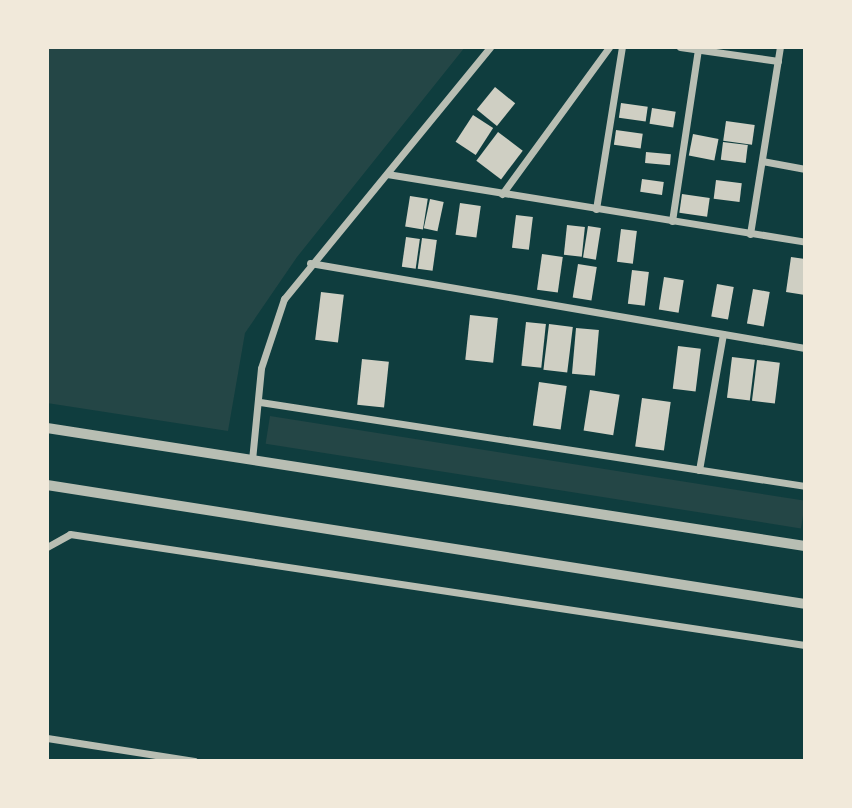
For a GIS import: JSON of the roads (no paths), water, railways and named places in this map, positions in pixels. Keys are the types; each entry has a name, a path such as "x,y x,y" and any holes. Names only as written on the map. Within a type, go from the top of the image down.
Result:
{"street":[{"path":"252,460 269,334 284,299 490,47"},
{"path":"502,194 609,47"},
{"path":"596,209 622,47"},
{"path":"680,47 778,61"},
{"path":"750,234 780,47"},
{"path":"672,221 698,50"},
{"path":"762,161 805,169"},
{"path":"387,174 805,242"},
{"path":"310,264 805,348"},
{"path":"699,470 723,334"},
{"path":"260,402 805,486"},
{"path":"47,428 805,546"},
{"path":"47,485 805,604"},
{"path":"47,547 70,534 805,645"},
{"path":"47,738 189,760"}]}
